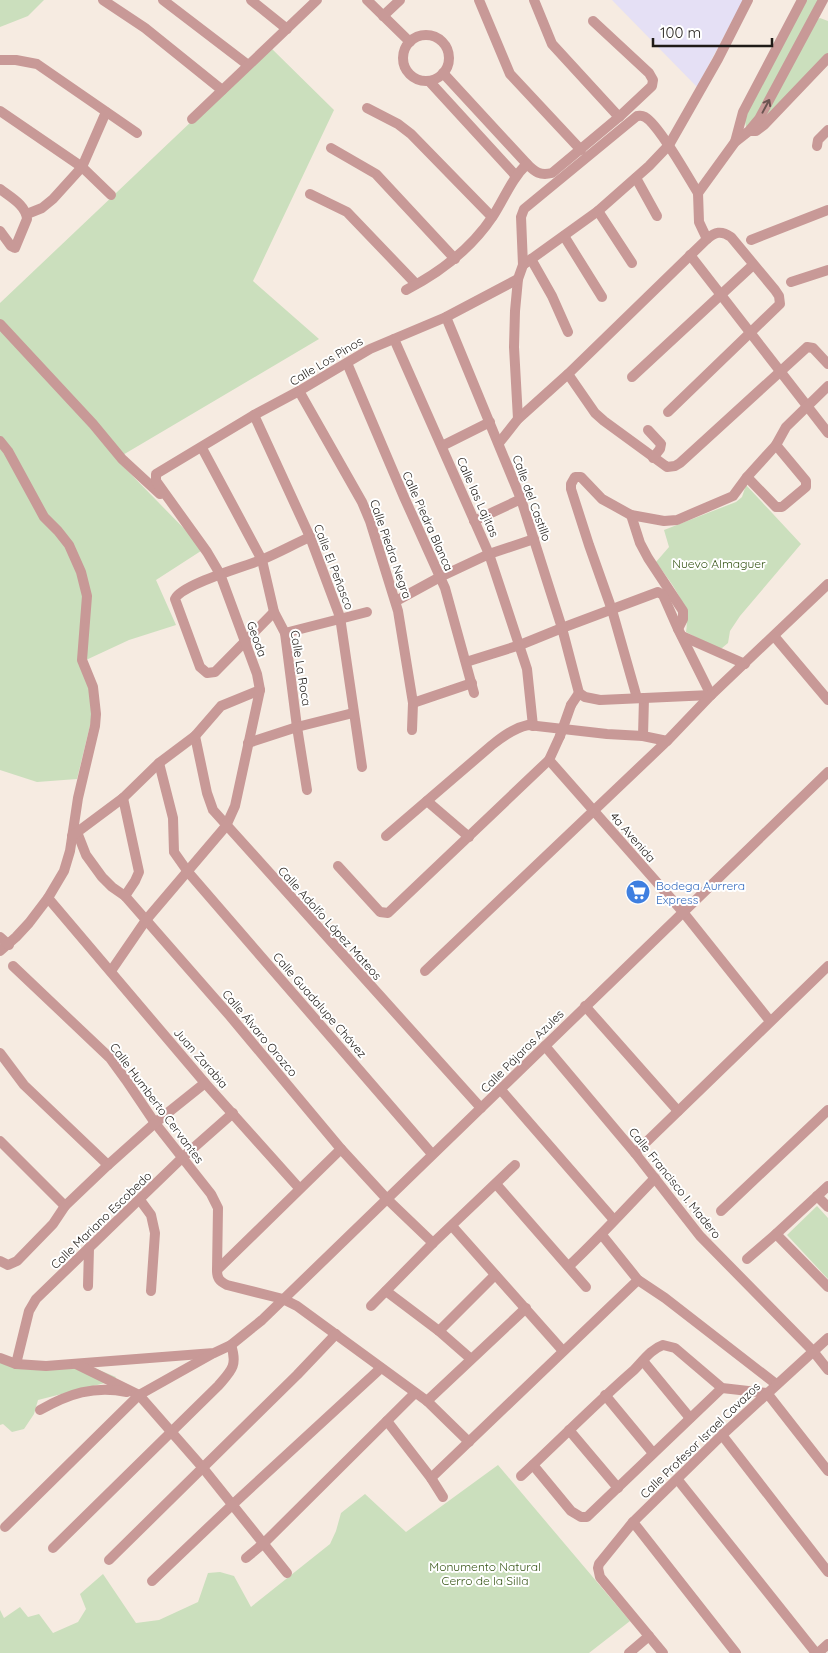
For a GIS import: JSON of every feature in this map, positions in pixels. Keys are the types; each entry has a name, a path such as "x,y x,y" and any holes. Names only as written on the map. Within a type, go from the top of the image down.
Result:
{"street":[{"path":"103,0 145,28 222,90"},
{"path":"164,0 248,65"},
{"path":"251,0 287,29"},
{"path":"367,0 410,42"},
{"path":"383,16 400,0"},
{"path":"479,0 510,74 581,150"},
{"path":"534,0 552,44 619,117"},
{"path":"518,419 514,348 518,279 527,262 598,211 636,178 669,145 714,67 748,0"},
{"path":"744,130 743,112 802,0"},
{"path":"192,118 287,29 313,1"},
{"path":"698,193 744,130 759,119 820,1 828,13"},
{"path":"443,73 536,173 542,175 552,173 648,92 653,83 649,73 593,21"},
{"path":"427,35 435,37 442,42 447,49 449,58 443,73 429,81 413,77 407,71 403,55 410,42 418,37 427,35"},
{"path":"744,130 756,131 764,125 828,58"},
{"path":"0,60 16,60 37,64 137,133"},
{"path":"429,81 516,176"},
{"path":"367,108 398,124 412,134 492,217"},
{"path":"0,111 82,167 110,195"},
{"path":"27,214 42,208 53,199 82,167 106,112"},
{"path":"568,332 552,296 527,262 521,217 524,209 637,116 646,118 669,145 698,193 699,222 707,239"},
{"path":"817,146 818,140 828,130"},
{"path":"331,148 376,174 455,259"},
{"path":"406,290 434,275 455,259 476,239 492,217 516,176 527,164"},
{"path":"636,178 657,216"},
{"path":"0,189 20,205 27,214 27,220 15,248 0,231"},
{"path":"310,194 347,212 416,284"},
{"path":"751,240 828,210"},
{"path":"598,211 632,262"},
{"path":"498,444 518,419 568,374 712,234 725,233 778,296 780,304 668,412"},
{"path":"564,236 602,296"},
{"path":"690,255 828,434"},
{"path":"632,377 753,265"},
{"path":"791,282 828,270"},
{"name":"Calle Los Pinos","path":"155,478 159,472 202,448 254,415 300,391 370,349 446,317 518,279"},
{"name":"Calle del Castillo","path":"446,317 521,499 562,628 579,693"},
{"path":"0,324 93,424 135,473 172,504"},
{"name":"Calle las Lajitas","path":"394,339 489,554 527,669 533,726"},
{"path":"568,374 595,413 667,467 680,463 807,347 813,348 828,364"},
{"name":"Calle Piedra Blanca","path":"347,363 440,577 474,688 413,703"},
{"path":"643,736 641,698 571,489 573,479 581,477 602,499 631,514 664,521 676,520 730,498 737,493 747,477 776,445 786,427 828,386"},
{"name":"Calle Piedra Negra","path":"300,391 362,502 370,521 396,601 413,703 412,730"},
{"path":"517,401 530,408"},
{"name":"Calle El Peñasco","path":"254,415 310,536 340,617 362,767"},
{"path":"442,446 490,422"},
{"path":"648,430 661,444 660,449 653,458"},
{"path":"0,441 8,451 44,517 69,545 81,572 87,596 82,660 94,687 96,714 95,726 78,798 74,834 66,865 48,898 29,923 4,948 0,937"},
{"path":"747,477 776,507 782,507 807,485 806,481 776,445"},
{"name":"Calle La Roca","path":"202,448 262,560 274,612 285,633 307,790"},
{"name":"Geoda","path":"111,971 146,920 226,826 235,806 260,690 257,674 220,574 207,552 155,478"},
{"path":"474,522 521,499"},
{"path":"631,514 640,543 648,558 683,611 680,633"},
{"path":"274,612 215,672 207,673 200,666 176,603 177,596 181,592 220,574 262,560 310,536"},
{"path":"396,601 440,577 489,554 534,539"},
{"path":"425,971 667,741 711,695 828,584"},
{"path":"466,662 520,645 658,592 663,595 711,695"},
{"path":"285,633 340,617 367,612"},
{"path":"680,633 745,664"},
{"path":"774,636 828,700"},
{"path":"74,834 123,798 159,763 194,736 221,706 260,690"},
{"path":"338,866 380,912 386,914 549,760 579,693 600,700 711,695"},
{"path":"248,743 297,727 353,713"},
{"path":"386,836 501,737 522,726 643,736 667,741"},
{"name":"Calle Adolfo López Mateos","path":"194,736 209,801 213,810 481,1108"},
{"name":"4a Avenida","path":"549,760 682,912 770,1021"},
{"name":"Calle Guadalupe Chávez","path":"159,763 173,818 174,852 188,872 432,1154"},
{"name":"Calle Pájaros Azules","path":"5,1527 137,1394 231,1345 262,1320 828,772"},
{"path":"123,798 139,872 136,881 125,896"},
{"path":"427,801 469,837"},
{"name":"Calle Álvaro Orozco","path":"74,834 93,866 112,887 125,896 230,1016 341,1149 386,1198 433,1243"},
{"name":"Juan Zarabia","path":"48,898 205,1083 233,1112 299,1188"},
{"name":"Calle Humberto Cervantes","path":"13,966 110,1058 154,1123 211,1194 218,1208 217,1270"},
{"path":"635,1153 828,966"},
{"path":"585,1006 678,1111"},
{"name":"Calle Francisco I. Madero","path":"545,1046 635,1153 700,1236 814,1351 828,1370"},
{"path":"0,1053 24,1085 108,1165"},
{"path":"0,1261 8,1265 17,1261 53,1224 65,1206 108,1165 154,1123 205,1083"},
{"path":"501,1090 614,1220"},
{"path":"722,1211 828,1110"},
{"name":"Calle Mariano Escobedo","path":"16,1364 29,1311 33,1304 88,1248 233,1112"},
{"path":"0,1141 65,1206"},
{"path":"341,1149 217,1270 217,1277 227,1285 283,1299 297,1306 427,1401 469,1442"},
{"path":"371,1306 433,1243 515,1165"},
{"path":"569,1266 602,1235 655,1178"},
{"path":"496,1184 586,1287"},
{"path":"746,1259 828,1186"},
{"path":"817,1196 828,1207"},
{"path":"140,1200 151,1215 154,1223 151,1291"},
{"path":"452,1226 563,1352"},
{"path":"776,1234 828,1287"},
{"path":"602,1235 638,1280 665,1298 776,1384"},
{"path":"88,1248 88,1286"},
{"path":"438,1331 495,1275"},
{"path":"431,1478 638,1280"},
{"path":"386,1291 471,1359"},
{"path":"427,1401 526,1308"},
{"path":"109,1560 336,1334"},
{"name":"Calle Profesor Israel Cavazos","path":"649,1636 600,1577 598,1568 602,1560 633,1522 776,1384 828,1338"},
{"path":"52,1548 218,1386 231,1371 235,1360 231,1345"},
{"path":"521,1476 658,1346 663,1345 675,1348 722,1388 767,1393 828,1471"},
{"path":"0,1358 16,1364 31,1366 214,1353"},
{"path":"643,1361 690,1418"},
{"path":"75,1364 137,1394 172,1431 287,1573"},
{"path":"152,1581 232,1504 381,1368"},
{"path":"533,1465 571,1511 582,1517 590,1515 722,1388"},
{"path":"40,1410 62,1398 82,1391 104,1389 137,1394"},
{"path":"246,1558 264,1543 414,1393"},
{"path":"606,1395 653,1453"},
{"path":"387,1421 431,1478 443,1497"},
{"path":"569,1430 618,1488"},
{"path":"722,1435 828,1572"},
{"path":"678,1480 817,1653 828,1644"},
{"path":"633,1522 736,1653"},
{"path":"629,1653 649,1636 663,1653"}],"shaded area":[{"path":"612,0 743,0 697,87"}],"green space":[{"path":"0,0 44,0 28,16 0,27"},
{"path":"805,0 820,0 755,123 746,127 746,115"},
{"path":"820,18 828,21 828,55 755,128 812,22"},
{"path":"270,47 334,110 253,281 319,339 116,459 204,549 156,580 176,625 129,640 86,660 94,709 77,779 37,782 0,770 0,303"},
{"name":"Nuevo Almaguer","path":"746,485 801,544 740,616 730,631 728,643 722,648 717,648 686,632 687,622 683,604 656,562 669,547 664,530 736,502 742,497"},
{"path":"817,1206 828,1218 828,1279 787,1235"},
{"path":"0,1361 92,1367 116,1377 113,1381 38,1400 34,1414 24,1429 12,1432 3,1424 0,1425"},
{"name":"Monumento Natural Cerro de la Silla","path":"498,1465 630,1621 589,1653 0,1653 0,1610 4,1618 20,1607 28,1617 39,1614 53,1633 78,1622 86,1609 80,1594 103,1574 136,1623 159,1620 198,1602 208,1573 220,1572 234,1576 251,1607 330,1544 341,1513 365,1494 406,1532"}],"place":[{"name":"Bodega Aurrera Express","path":"638,892"}]}
